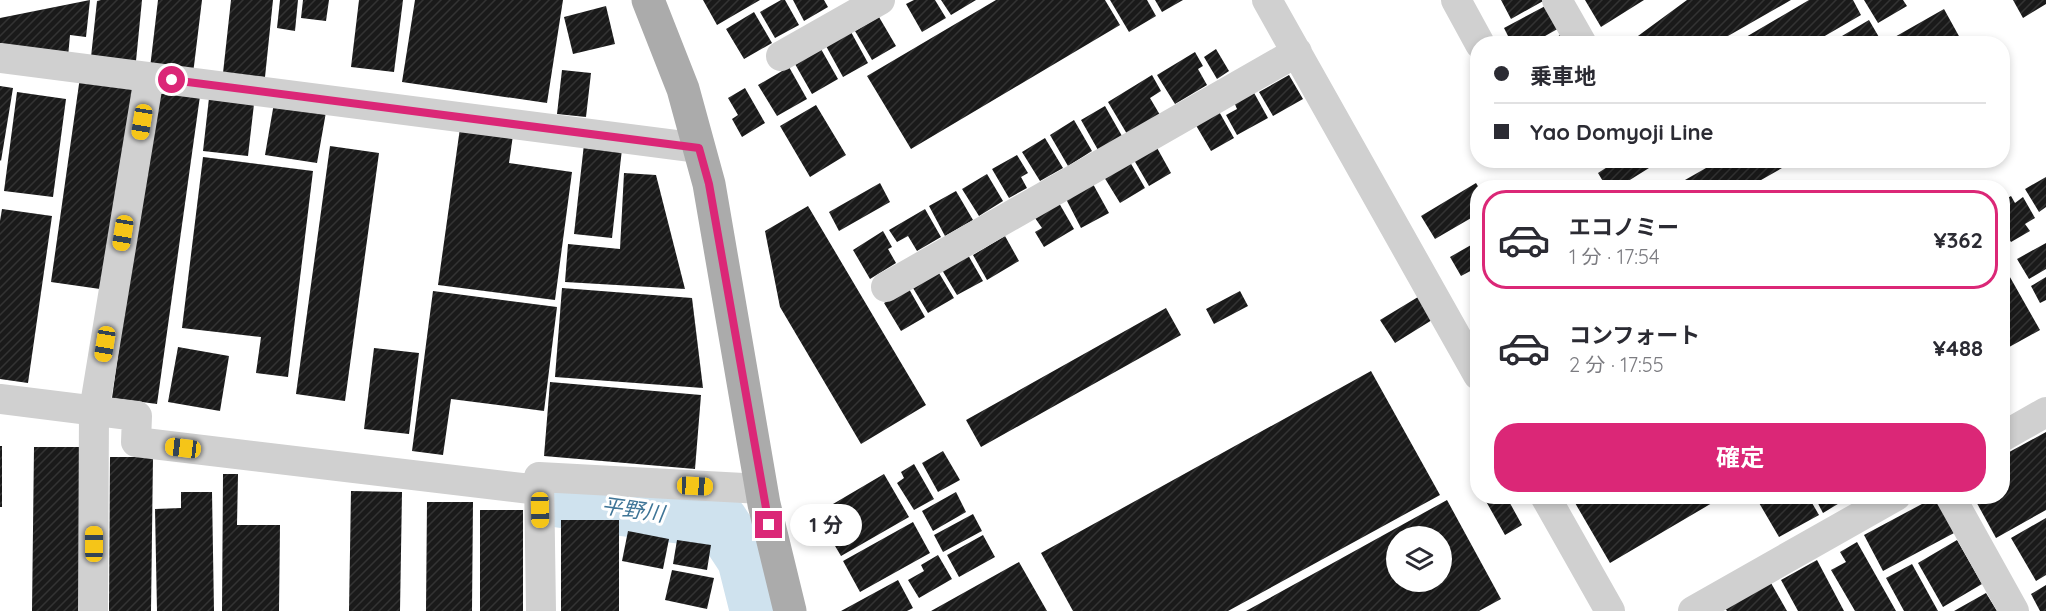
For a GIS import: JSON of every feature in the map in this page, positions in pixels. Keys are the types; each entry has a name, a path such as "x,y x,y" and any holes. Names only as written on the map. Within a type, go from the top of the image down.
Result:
{"main road":[{"path":"648,0 683,89 709,184 762,489 790,611"}],"street":[{"path":"782,56 880,0"},
{"path":"1268,0 1470,361"},
{"path":"1456,0 1476,36"},
{"path":"1557,0 1577,36"},
{"path":"886,287 1297,52"},
{"path":"0,58 699,148"},
{"path":"93,611 94,411 149,77"},
{"path":"0,399 137,417 136,442 539,490"},
{"path":"2010,432 2046,412"},
{"path":"541,611 539,477 762,489"},
{"path":"1550,504 1610,611"},
{"path":"1693,611 1882,504"},
{"path":"1954,504 2014,611"}],"building":[{"path":"90,0 86,37 70,35 68,57 0,50 0,18"},
{"path":"142,0 136,61 91,57 97,1"},
{"path":"158,0 202,0 193,74 150,68"},
{"path":"231,0 273,0 265,77 223,73"},
{"path":"280,0 298,0 295,31 277,28"},
{"path":"303,0 329,0 326,21 301,18"},
{"path":"359,0 403,0 394,72 351,67"},
{"path":"415,0 563,0 547,103 402,82"},
{"path":"703,0 760,0 717,25"},
{"path":"785,0 799,25 775,38 760,12"},
{"path":"793,0 824,0 828,7 804,21"},
{"path":"914,0 935,0 946,18 922,32 906,4"},
{"path":"941,0 976,0 951,15"},
{"path":"996,0 1105,0 1120,25 911,149 867,76"},
{"path":"1110,0 1147,0 1156,16 1129,32"},
{"path":"1155,0 1183,0 1162,12"},
{"path":"1501,0 1545,0 1511,19"},
{"path":"1585,0 1644,0 1601,27"},
{"path":"1687,0 1791,0 1728,36 1638,36"},
{"path":"1809,0 1853,0 1861,15 1825,36 1748,36"},
{"path":"1864,0 1903,0 1907,6 1878,23"},
{"path":"2013,0 2046,0 2046,4 2023,18"},
{"path":"1549,4 1561,27 1545,36 1508,36 1504,28"},
{"path":"606,6 615,44 573,54 564,17"},
{"path":"1944,9 1959,36 1897,36"},
{"path":"754,12 772,43 744,59 726,29"},
{"path":"879,17 896,46 872,60 855,31"},
{"path":"1869,20 1878,36 1842,36"},
{"path":"851,32 868,63 843,77 826,46"},
{"path":"821,49 838,79 812,94 795,64"},
{"path":"1216,49 1229,71 1217,79 1204,57"},
{"path":"1195,52 1203,66 1198,69 1207,85 1175,104 1157,75"},
{"path":"789,67 807,99 777,116 758,85"},
{"path":"562,70 591,73 586,117 557,114"},
{"path":"1152,75 1161,91 1150,98 1160,115 1127,134 1108,102"},
{"path":"1289,75 1303,99 1273,116 1259,92"},
{"path":"80,77 136,85 107,290 51,282"},
{"path":"0,86 13,88 1,161 0,160"},
{"path":"745,88 765,123 742,137 732,119 738,115 728,98"},
{"path":"155,90 200,96 157,404 112,398"},
{"path":"1253,91 1268,118 1237,135 1226,115 1237,109 1234,102"},
{"path":"17,92 66,99 53,197 4,191"},
{"path":"209,98 254,104 248,156 203,151"},
{"path":"274,103 326,112 317,163 265,155"},
{"path":"816,105 846,155 810,177 780,126"},
{"path":"1105,106 1122,136 1098,150 1081,120"},
{"path":"1217,108 1234,138 1211,151 1194,122"},
{"path":"1074,120 1092,151 1068,166 1050,135"},
{"path":"460,128 513,135 509,163 572,172 555,300 438,285"},
{"path":"1045,138 1063,168 1040,181 1022,152"},
{"path":"584,144 622,149 612,238 574,234"},
{"path":"330,146 379,153 345,401 296,394"},
{"path":"1156,146 1171,173 1149,186 1134,160"},
{"path":"1017,155 1028,173 1021,177 1027,188 1009,198 992,169"},
{"path":"203,157 313,171 288,377 256,373 261,337 182,328"},
{"path":"1130,162 1145,188 1120,203 1104,177"},
{"path":"1606,168 1649,168 1630,180 1602,180 1598,173"},
{"path":"1706,168 1782,168 1761,180 1685,180"},
{"path":"624,173 656,175 685,289 565,282 568,244 620,249"},
{"path":"987,174 1003,201 979,216 962,189"},
{"path":"2046,177 2046,207 2039,212 2025,189"},
{"path":"880,183 890,202 839,231 829,212"},
{"path":"1093,184 1109,213 1081,228 1066,199"},
{"path":"1470,187 1470,219 1435,239 1421,216"},
{"path":"956,191 973,220 945,236 929,206"},
{"path":"2010,197 2015,203 2023,197 2035,218 2025,224 2030,231 2011,242 2010,240"},
{"path":"1059,203 1074,229 1044,247 1035,232 1042,228 1035,218"},
{"path":"808,206 926,405 861,444 780,307 765,231"},
{"path":"2,209 52,216 28,383 0,379 0,221"},
{"path":"925,209 941,237 917,251 908,236 897,242 889,230"},
{"path":"883,231 892,247 888,249 896,263 870,279 853,250"},
{"path":"1005,236 1019,261 987,280 973,255"},
{"path":"2046,243 2046,269 2029,279 2017,259"},
{"path":"1470,246 1470,271 1461,276 1450,257"},
{"path":"968,255 983,281 957,295 942,270"},
{"path":"939,273 954,298 928,313 913,288"},
{"path":"2010,277 2040,330 2010,347"},
{"path":"2046,277 2046,300 2040,303 2031,286"},
{"path":"562,288 692,298 703,388 555,377"},
{"path":"909,289 925,317 901,331 884,303"},
{"path":"433,291 557,307 544,411 451,399 443,455 412,451"},
{"path":"1240,291 1248,306 1214,324 1206,309"},
{"path":"1418,297 1432,320 1395,343 1380,320"},
{"path":"1166,308 1181,335 981,447 966,420"},
{"path":"178,347 229,356 220,411 168,402"},
{"path":"374,348 419,353 409,434 364,429"},
{"path":"1371,371 1440,495 1228,611 1073,611 1041,553"},
{"path":"550,382 701,395 695,469 544,456"},
{"path":"2046,432 2046,510 1996,538 1977,504 2010,504 2010,452"},
{"path":"0,446 2,446 2,507 0,507"},
{"path":"34,447 81,447 79,611 32,611"},
{"path":"943,451 960,480 938,492 922,463"},
{"path":"110,457 153,457 151,611 109,611"},
{"path":"914,464 934,499 914,510 897,483 904,478 901,472"},
{"path":"223,474 238,474 237,525 280,525 279,611 222,611"},
{"path":"884,474 909,517 841,556 816,514"},
{"path":"351,491 402,492 400,611 349,611"},
{"path":"181,492 212,492 214,611 157,611 155,509 181,508"},
{"path":"956,492 966,512 933,531 922,511"},
{"path":"1447,500 1501,599 1479,611 1246,611 1386,534 1386,592 1452,592 1452,526 1400,526"},
{"path":"427,502 473,502 472,611 426,611"},
{"path":"1488,504 1510,504 1522,525 1505,535"},
{"path":"1576,504 1710,504 1610,563"},
{"path":"1760,504 1813,504 1819,515 1779,537"},
{"path":"1818,504 1838,504 1823,513"},
{"path":"1922,504 1939,504 1954,533 1883,571 1864,535"},
{"path":"480,510 523,510 523,611 480,611"},
{"path":"973,514 982,531 943,552 934,535"},
{"path":"2046,518 2046,575 2036,581 2011,538"},
{"path":"561,520 619,520 619,611 561,611"},
{"path":"913,522 930,553 860,592 843,561"},
{"path":"628,531 669,539 663,569 622,561"},
{"path":"983,535 995,557 959,577 947,555"},
{"path":"677,540 711,545 707,570 673,564"},
{"path":"1957,540 1982,584 1943,607 1918,563"},
{"path":"1857,542 1896,611 1855,611 1831,570 1846,562 1840,552"},
{"path":"938,555 952,579 919,598 908,580 924,571 921,565"},
{"path":"1817,560 1844,611 1798,611 1781,580"},
{"path":"1019,562 1047,611 931,611"},
{"path":"1912,564 1938,611 1904,611 1886,578"},
{"path":"672,570 714,578 707,609 665,600"},
{"path":"898,580 913,608 907,611 841,611"},
{"path":"1771,583 1787,611 1727,611 1725,608"},
{"path":"2046,585 2046,611 2040,611 2031,594"},
{"path":"1986,593 1997,611 1954,611"}],"waterway":[{"name":"平野川","path":"555,499 720,521 745,559 758,611"}],"route":[{"path":"172,80 699,148 709,184 769,525"}]}
